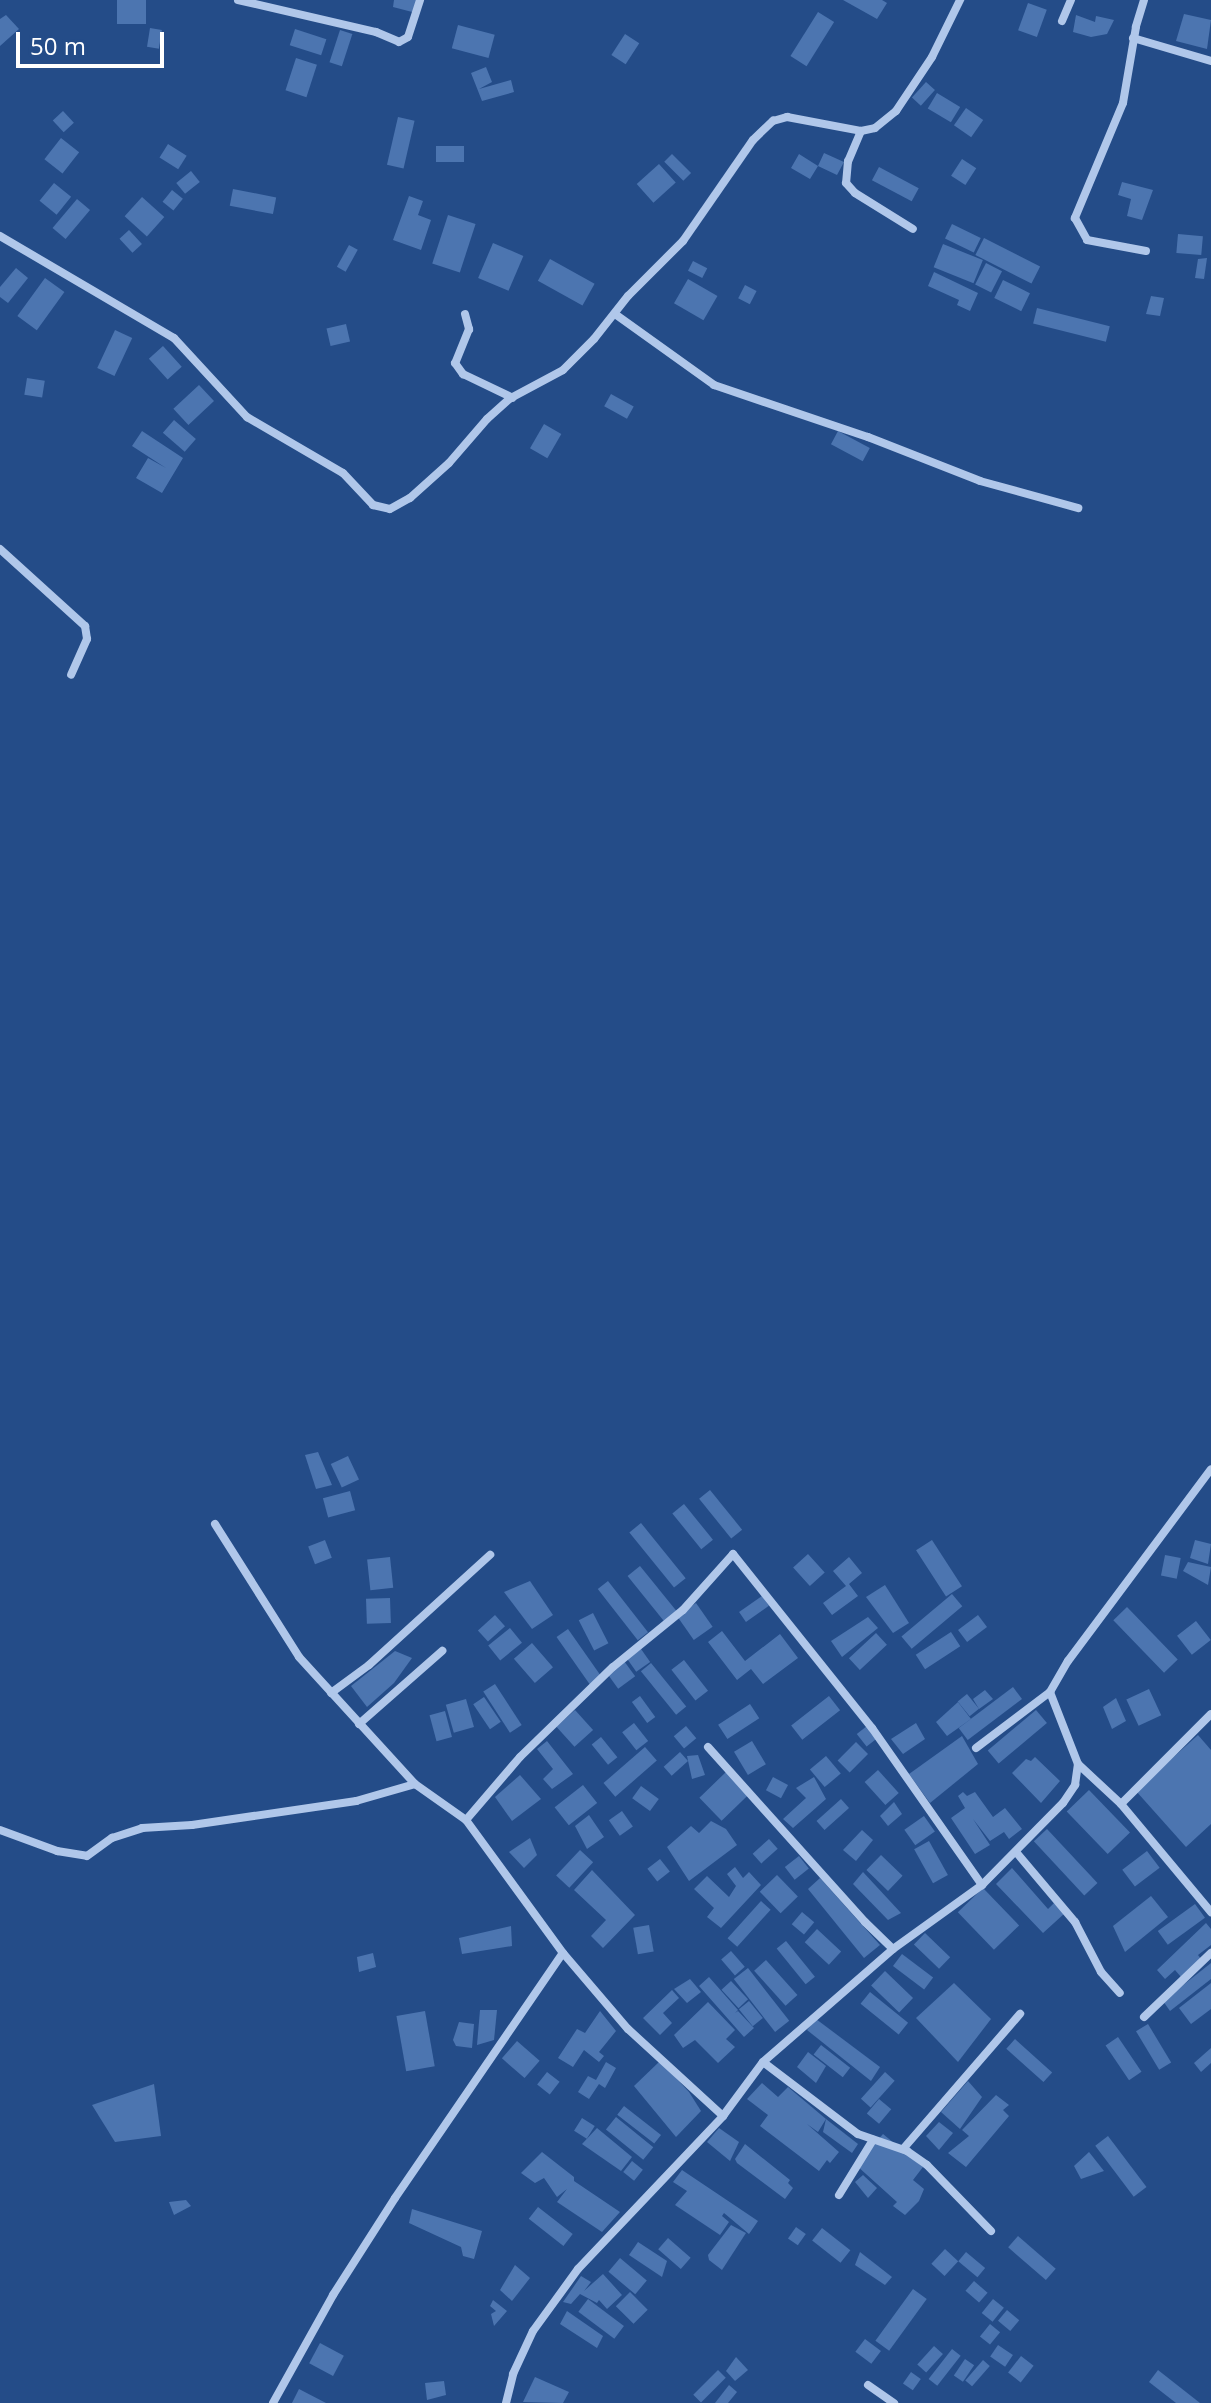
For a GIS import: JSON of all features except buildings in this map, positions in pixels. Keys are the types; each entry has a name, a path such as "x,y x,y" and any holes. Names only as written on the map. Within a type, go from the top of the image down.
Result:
{"street":[{"path":"238,0 376,32 399,42 408,37 420,0"},
{"path":"0,236 174,338 247,417 343,473 364,497 381,508 390,509 410,498 449,463 487,419 513,398 563,370 658,263 683,241 753,140 773,121 787,117 861,131 875,128 896,111 932,57 960,0"},
{"path":"1062,21 1071,0"},
{"path":"1144,0 1133,38 1123,103 1075,218 1087,240 1146,251"},
{"path":"1133,38 1211,61"},
{"path":"861,131 848,161 846,183 855,193 913,229"},
{"path":"465,314 469,329 455,363 463,374 513,398"},
{"path":"615,314 714,385 868,437 980,481 1078,508"},
{"path":"0,549 85,626 87,639 71,675"},
{"path":"976,1748 1050,1692 1068,1661 1211,1469"},
{"path":"215,1524 299,1657 415,1784 466,1820 563,1953 628,2029 723,2116"},
{"path":"466,1820 520,1757 613,1667 683,1610 733,1554 872,1728 982,1885"},
{"path":"331,1693 369,1665 490,1555"},
{"path":"359,1724 442,1651"},
{"path":"1050,1692 1078,1764 1121,1804 1211,1912"},
{"path":"1121,1804 1211,1714"},
{"path":"708,1747 865,1922 893,1949"},
{"path":"506,2403 513,2374 533,2331 578,2269 723,2116 763,2062 893,1949 982,1885 1063,1803 1075,1785 1078,1764"},
{"path":"0,1830 57,1851 87,1856 112,1838 142,1828 192,1825 356,1801 415,1784"},
{"path":"1016,1852 1075,1922 1101,1972 1120,1993"},
{"path":"273,2403 333,2295 403,2185 563,1953"},
{"path":"1144,2017 1211,1953"},
{"path":"903,2149 1020,2014"},
{"path":"763,2062 858,2134 903,2149 927,2165 991,2231"},
{"path":"839,2195 873,2140"},
{"path":"868,2385 894,2403"}]}
